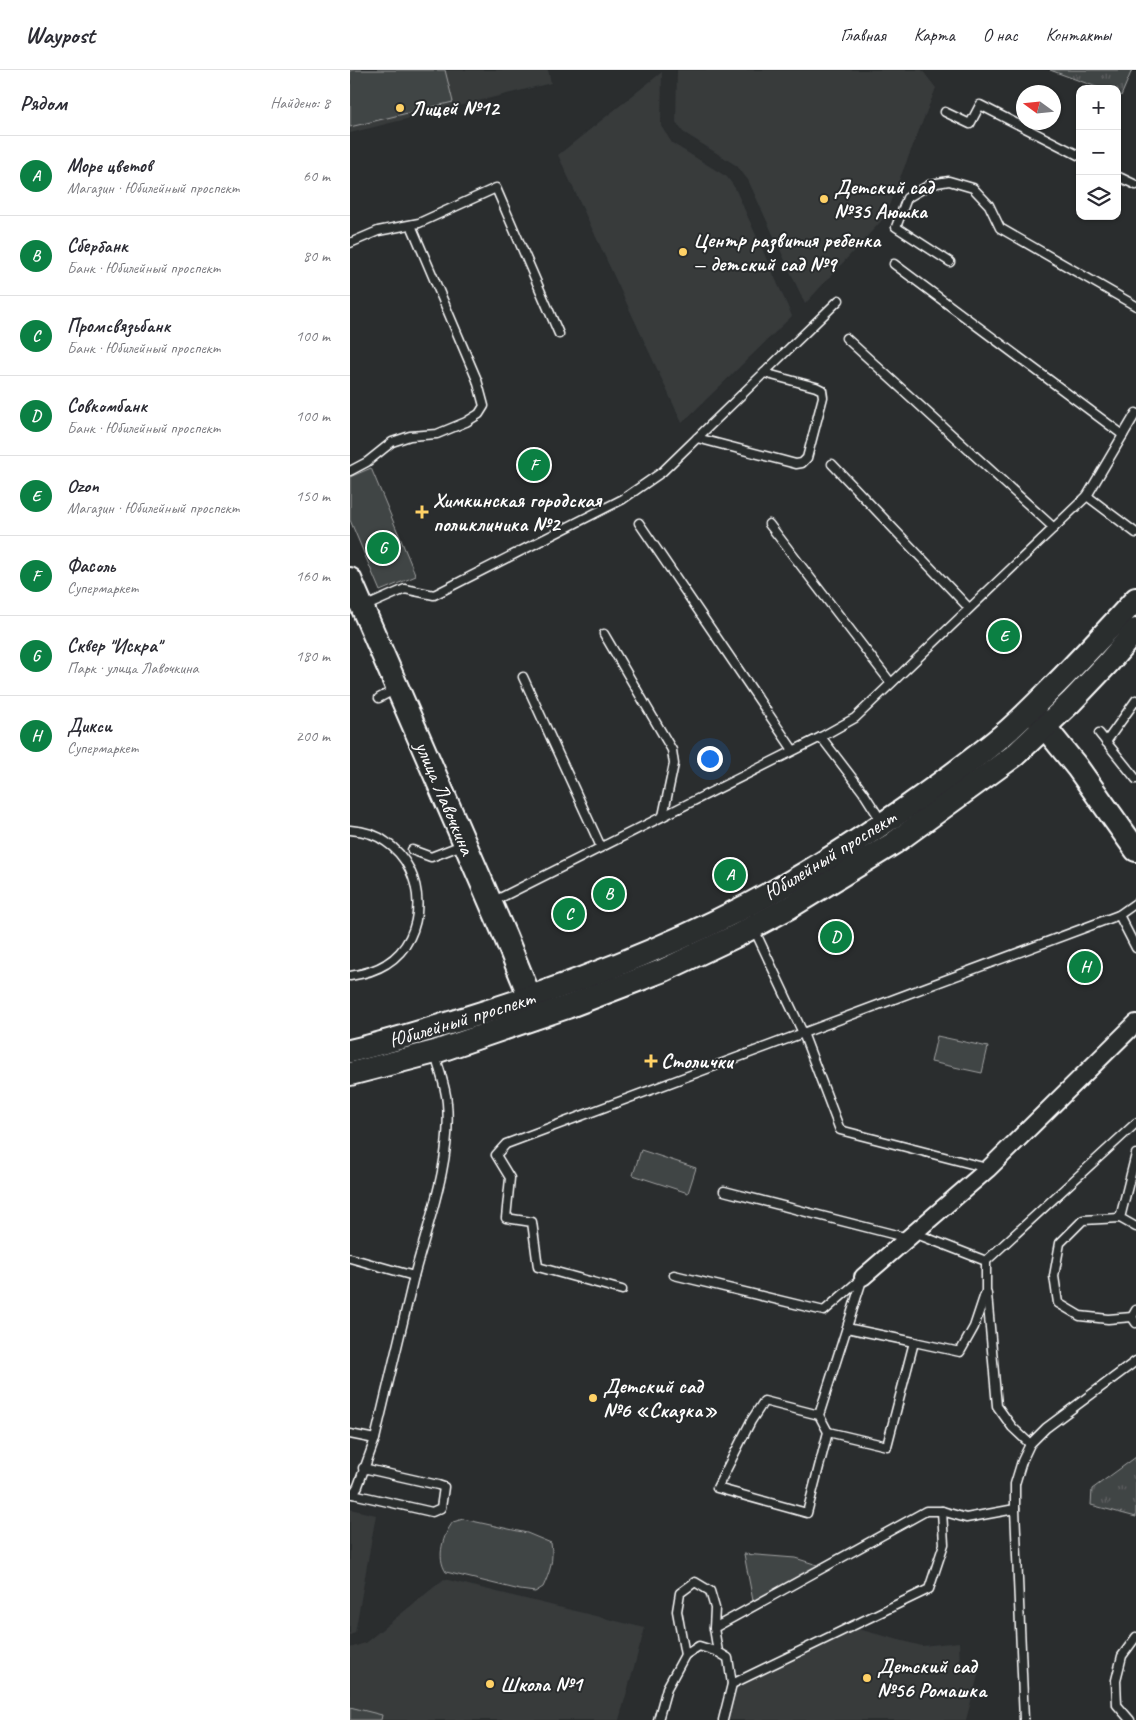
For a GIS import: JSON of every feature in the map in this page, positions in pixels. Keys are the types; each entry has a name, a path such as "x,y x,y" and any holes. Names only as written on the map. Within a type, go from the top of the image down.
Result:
{"main road":[{"name":"улица Лавочкина","path":"350,579 363,608 388,693 464,844 534,1008"},
{"name":"Юбилейный проспект","path":"350,1051 534,1008 664,970 796,904 894,843 1008,761 1038,718 1091,650 1136,599"},
{"name":"Юбилейный проспект","path":"350,1074 435,1052 534,1008 729,915 779,889 854,843 948,779 1004,734 1071,702 1108,664 1136,630"},
{"path":"1038,718 1077,767 1136,850"}],"street":[{"path":"863,1277 988,1169 1136,1023"}],"lane":[{"path":"945,112 970,124 980,105 1076,154"},
{"path":"1121,178 1136,185"},
{"path":"950,262 896,227 908,198 931,184 949,181 973,188 989,205 1000,228 1136,306"},
{"path":"350,243 378,231 419,223 496,188 559,334"},
{"path":"350,470 367,462 392,442 410,436 437,434 466,422 479,414 484,406 478,380 412,225"},
{"path":"894,264 1123,435"},
{"path":"363,608 405,589 434,595 442,592 623,499 662,472 839,300"},
{"path":"846,338 1054,528"},
{"path":"697,438 796,464 802,463 807,458 823,397 822,390 764,373"},
{"path":"490,903 855,718 1087,496 1136,413"},
{"path":"832,464 970,608"},
{"path":"1087,496 1136,533"},
{"path":"639,523 793,750"},
{"path":"769,524 891,683"},
{"path":"604,634 672,750 674,764 663,816"},
{"path":"522,677 601,847"},
{"path":"1106,742 1136,700"},
{"path":"1099,733 1136,779"},
{"path":"820,737 863,792 883,823"},
{"path":"350,830 365,832 386,842 400,854 411,870 419,901 417,919 412,935 402,950 388,963 369,973 350,976"},
{"path":"412,850 432,857 464,844"},
{"path":"622,1290 538,1267 532,1222 506,1218 510,1178 496,1155 506,1144 1119,915 1136,903"},
{"path":"1119,915 1136,948"},
{"path":"753,927 803,1033 840,1130 988,1169"},
{"path":"363,1468 444,1487 441,1508 432,1512 352,1493 358,1486 363,1468 375,1439 414,1276 444,1166 448,1139 447,1101 435,1052"},
{"path":"1030,1444 1012,1427 997,1406 986,1291 986,1261 1136,1123"},
{"path":"1120,1218 1136,1154"},
{"path":"724,1191 911,1236 986,1261"},
{"path":"1135,1316 1108,1320 1080,1316 1058,1303 1054,1276 1060,1243 1082,1220 1120,1218 1136,1226"},
{"path":"350,1258 414,1276"},
{"path":"674,1275 824,1311 863,1277"},
{"path":"819,1414 764,1401 751,1421 717,1488 807,1513 828,1432 819,1414 863,1277"},
{"path":"847,1328 960,1352 974,1327 986,1291"},
{"path":"828,1432 887,1446 914,1342"},
{"path":"1024,1720 1015,1509 1015,1484 1022,1461 1030,1444 1046,1428 1136,1361"},
{"path":"350,1434 375,1439"},
{"path":"714,1628 926,1511 942,1511 966,1518 1015,1509"},
{"path":"732,1684 928,1589 944,1544 942,1511"},
{"path":"684,1655 677,1611 680,1593 695,1582 710,1591 715,1608 714,1628 718,1652"},
{"path":"1130,1720 1117,1705 1116,1680 1122,1656 1136,1637"},
{"path":"658,1720 667,1688 684,1655 699,1646 718,1652 728,1658 732,1684 723,1720"}],"shaded area":[{"name":"Лицей №12","path":"350,70 548,70 551,83 350,133"},
{"name":"Детский сад №35 Аюшка","path":"677,70 922,70 936,88 884,218 805,304 748,180 737,166 683,132 676,122"},
{"name":"Центр развития ребенка — детский сад №9","path":"662,72 661,126 672,143 727,177 735,188 792,316 682,423 558,155"},
{"path":"350,1509 376,1515 355,1633 350,1635"},
{"name":"Школа №1","path":"444,1579 645,1628 619,1720 350,1720 350,1648 365,1643"},
{"name":"Детский сад №56 Ромашка","path":"858,1629 922,1646 959,1642 960,1664 980,1668 966,1720 728,1720 735,1688"}],"green space":[{"path":"350,70 445,70 453,102 350,127"},
{"path":"1050,70 1132,70 1121,96 1121,85 1091,85"},
{"path":"371,468 416,576 380,591 350,520 350,477"},
{"path":"937,1036 988,1047 982,1073 931,1062"},
{"path":"641,1150 696,1168 688,1193 633,1175"},
{"path":"1136,1457 1136,1517 1091,1505 1092,1489"},
{"path":"463,1519 527,1533 551,1543 551,1566 543,1587 535,1592 520,1590 446,1572 441,1560 441,1553 446,1533 453,1522"},
{"path":"744,1554 795,1558 824,1567 754,1606"},
{"path":"350,1707 382,1715 381,1720 350,1720"}],"place":[{"name":"Лицей №12","path":"400,108"},
{"name":"Детский сад №35 Аюшка","path":"824,199"},
{"name":"Центр развития ребенка — детский сад №9","path":"683,252"},
{"name":"Фасоль","path":"534,465"},
{"name":"Химкинская городская поликлиника №2","path":"422,512"},
{"name":"Сквер \"Искра\"","path":"383,548"},
{"name":"Ozon","path":"1004,636"},
{"name":"Море цветов","path":"730,875"},
{"name":"Сбербанк","path":"609,894"},
{"name":"Промсвязьбанк","path":"569,914"},
{"name":"Совкомбанк","path":"836,937"},
{"name":"Дикси","path":"1085,967"},
{"name":"Столички","path":"651,1061"},
{"name":"Детский сад №6 «Сказка»","path":"593,1398"},
{"name":"Детский сад №56 Ромашка","path":"867,1678"},
{"name":"Школа №1","path":"490,1684"}]}
